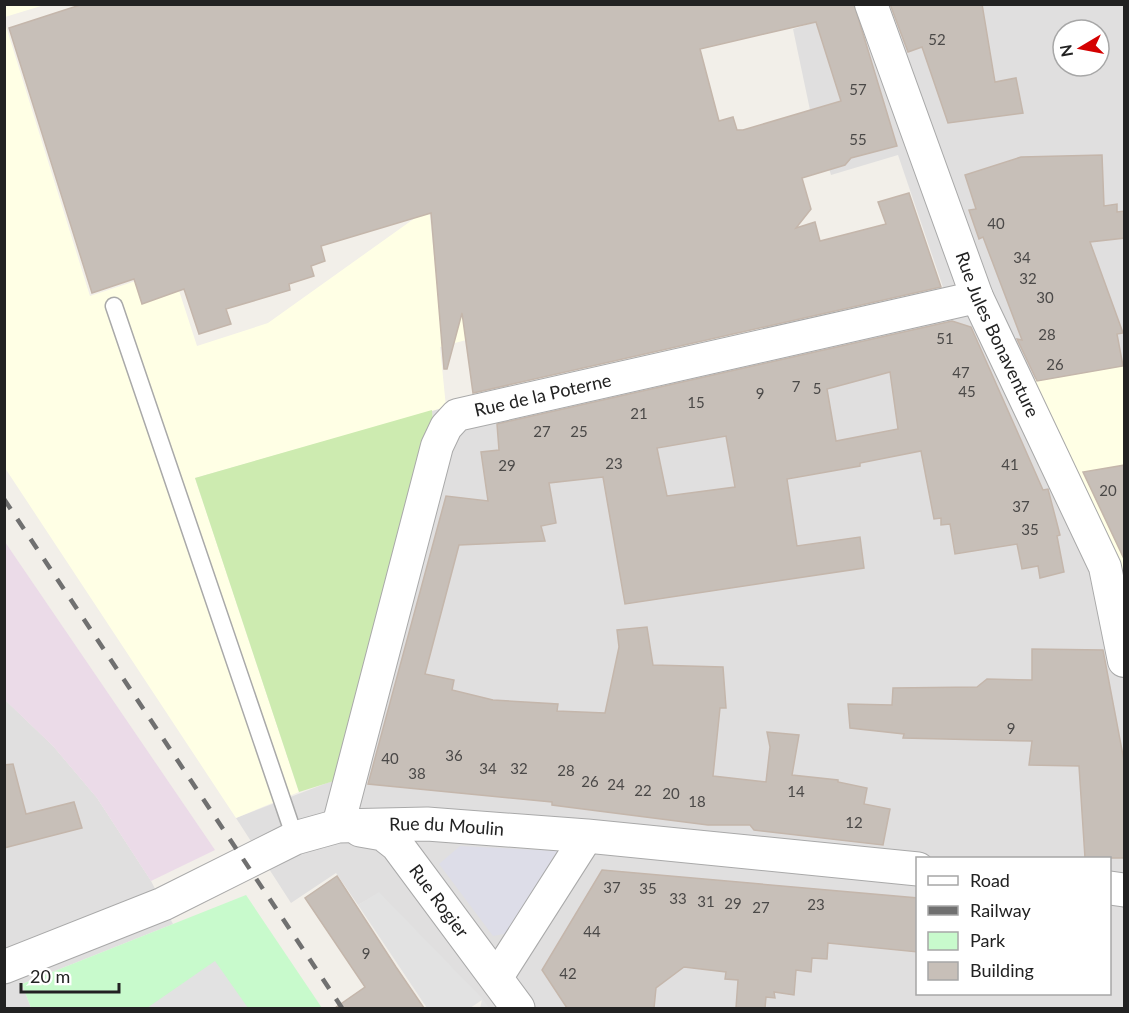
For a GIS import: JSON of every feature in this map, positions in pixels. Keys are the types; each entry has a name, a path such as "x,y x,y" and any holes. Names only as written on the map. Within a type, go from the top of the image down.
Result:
{"street":[{"name":"Rue Jules Bonaventure","path":"871,4 977,297 1105,567 1125,661"},
{"name":"Rue de la Poterne","path":"338,826 437,446 446,427 458,415 977,297"},
{"name":"Rue du Moulin","path":"4,967 163,904 295,838 338,826 427,824 587,836 916,869"},
{"name":"Rue Rogier","path":"338,826 383,834 397,845 518,1008"},
{"path":"497,977 587,836"}],"lane":[{"path":"114,306 295,838"}],"shaded area":[{"path":"5,5 40,5 41,6 5,17"},
{"path":"810,5 1124,5 1124,364 1019,382 1124,661 1124,1008 489,1008 379,893 358,905 336,873 291,903 236,818 340,778 433,423 432,410 589,376 943,287 898,155 831,175 819,134 817,108 810,110 793,29 815,22"},
{"path":"4,20 90,296 172,269 197,346 268,323 429,208 438,294 562,263 518,326 440,347 446,407 195,478 299,792 236,818 5,468"},
{"path":"1124,364 1124,661 1018,382"},
{"path":"4,542 215,850 151,881 97,798 53,746 6,701"},
{"path":"4,699 53,746 97,798 151,881 173,924 22,984 31,1008 5,1008"},
{"path":"460,846 558,851 561,859 509,933 493,936 439,864"},
{"path":"379,892 483,999 489,1008 480,1008 482,1000 470,1008 427,1008 358,905"},
{"path":"215,961 248,1008 147,1008"}],"green space":[{"path":"432,410 433,423 340,779 299,792 195,478"},
{"path":"246,895 322,1008 31,1008 22,984"}],"building":[{"path":"83,4 854,4 897,146 851,158 845,165 802,178 811,209 796,228 815,222 820,241 886,224 878,202 909,193 941,287 473,393 462,313 447,369 444,369 431,213 321,246 325,261 311,266 314,276 289,284 290,290 226,309 231,324 199,334 184,289 142,304 134,279 92,293 9,28","holes":["816,22 841,101 737,130 733,117 719,121 700,49"]},
{"path":"890,4 982,4 995,82 1016,78 1023,113 948,123 922,47 908,52"},
{"path":"1102,155 1104,206 1117,204 1117,212 1125,211 1125,238 1090,242 1123,333 1117,334 1123,366 1037,381 1017,339 1022,340 983,237 979,239 969,210 976,209 965,175 1021,157"},
{"path":"952,321 971,327 1043,490 1048,489 1060,535 1057,536 1064,572 1040,578 1038,566 1022,569 1017,544 955,554 950,524 941,525 941,518 934,519 921,451 860,463 860,466 787,479 797,546 860,537 864,568 625,604 603,477 549,483 556,523 541,526 545,541 459,545 425,674 454,680 452,690 493,700 558,704 557,711 605,713 619,647 617,630 647,627 653,665 723,667 726,708 720,708 713,776 766,782 770,747 767,732 799,735 792,775 838,780 838,782 867,788 864,804 890,809 883,845 754,830 750,825 708,825 552,805 552,802 368,784 446,496 488,501 481,452 499,450 497,424","holes":["890,372 898,429 836,441 827,389","726,436 735,487 667,496 657,448"]},
{"path":"1125,465 1125,561 1083,472"},
{"path":"1032,649 1103,650 1125,766 1125,858 1085,857 1079,766 1029,765 1032,741 903,738 904,734 850,728 848,704 892,705 893,688 977,687 987,679 1032,680"},
{"path":"13,764 26,814 74,802 82,828 4,848 4,765"},
{"path":"602,870 916,898 916,952 828,943 827,959 812,958 811,972 796,970 794,995 774,992 775,998 766,997 765,1008 736,1008 738,980 725,979 726,972 684,967 656,988 654,1008 567,1008 542,970"},
{"path":"337,876 424,1008 335,1008 365,987 305,898"}],"railway":[{"path":"4,499 342,1008"}]}
